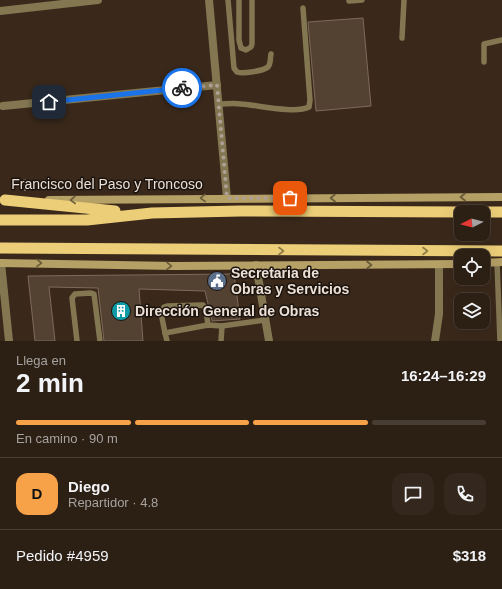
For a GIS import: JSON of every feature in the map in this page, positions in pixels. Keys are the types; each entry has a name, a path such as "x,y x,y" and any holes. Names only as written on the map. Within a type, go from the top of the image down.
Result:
{"highway":[{"path":"2,200 108,211 152,213"},
{"name":"Francisco del Paso y Troncoso","path":"0,220 87,220 152,213 240,211 454,212"},
{"path":"490,212 502,212"},
{"path":"0,248 502,252"}],"main road":[{"name":"Francisco del Paso y Troncoso","path":"2,200 500,198"},
{"path":"490,263 500,262 502,252"},
{"path":"1,263 256,265 454,264"}],"street":[{"path":"0,11 98,0"},
{"path":"208,0 227,198"},
{"path":"3,106 217,85"},
{"path":"1,263 3,310 9,341"},
{"path":"256,265 269,341"},
{"path":"435,341 439,314 439,265"}],"lane":[{"path":"228,0 234,68 237,72 242,74 266,68 270,63 271,54"},
{"path":"239,0 239,40 241,48 246,50 251,47 252,44 252,0"},
{"path":"349,1 362,0"},
{"path":"402,38 404,0"},
{"path":"219,104 240,104 275,108 303,109 309,107 310,100 303,8"},
{"path":"484,62 484,44 502,40"},
{"path":"500,262 500,341"},
{"path":"77,341 72,298 75,294 91,293 94,294 100,341"},
{"path":"167,341 162,313 164,307 203,305 206,310 208,325"},
{"path":"165,333 208,325 222,326 265,320"},
{"path":"221,341 222,326"}],"path":[{"path":"12,181 25,180"}],"building":[{"path":"363,18 371,106 316,111 308,22"},
{"name":"Dirección General de Obras","path":"234,274 240,319 212,321 205,291 139,289 143,341 104,341 98,288 49,287 55,341 35,341 28,276"}],"way so far":[{"path":"182,88 217,85 227,198 290,198"}],"place":[{"name":"Secretaria de Obras y Servicios","path":"217,281"},
{"name":"Dirección General de Obras","path":"121,311"}],"route":[{"path":"49,102 182,88"}]}
